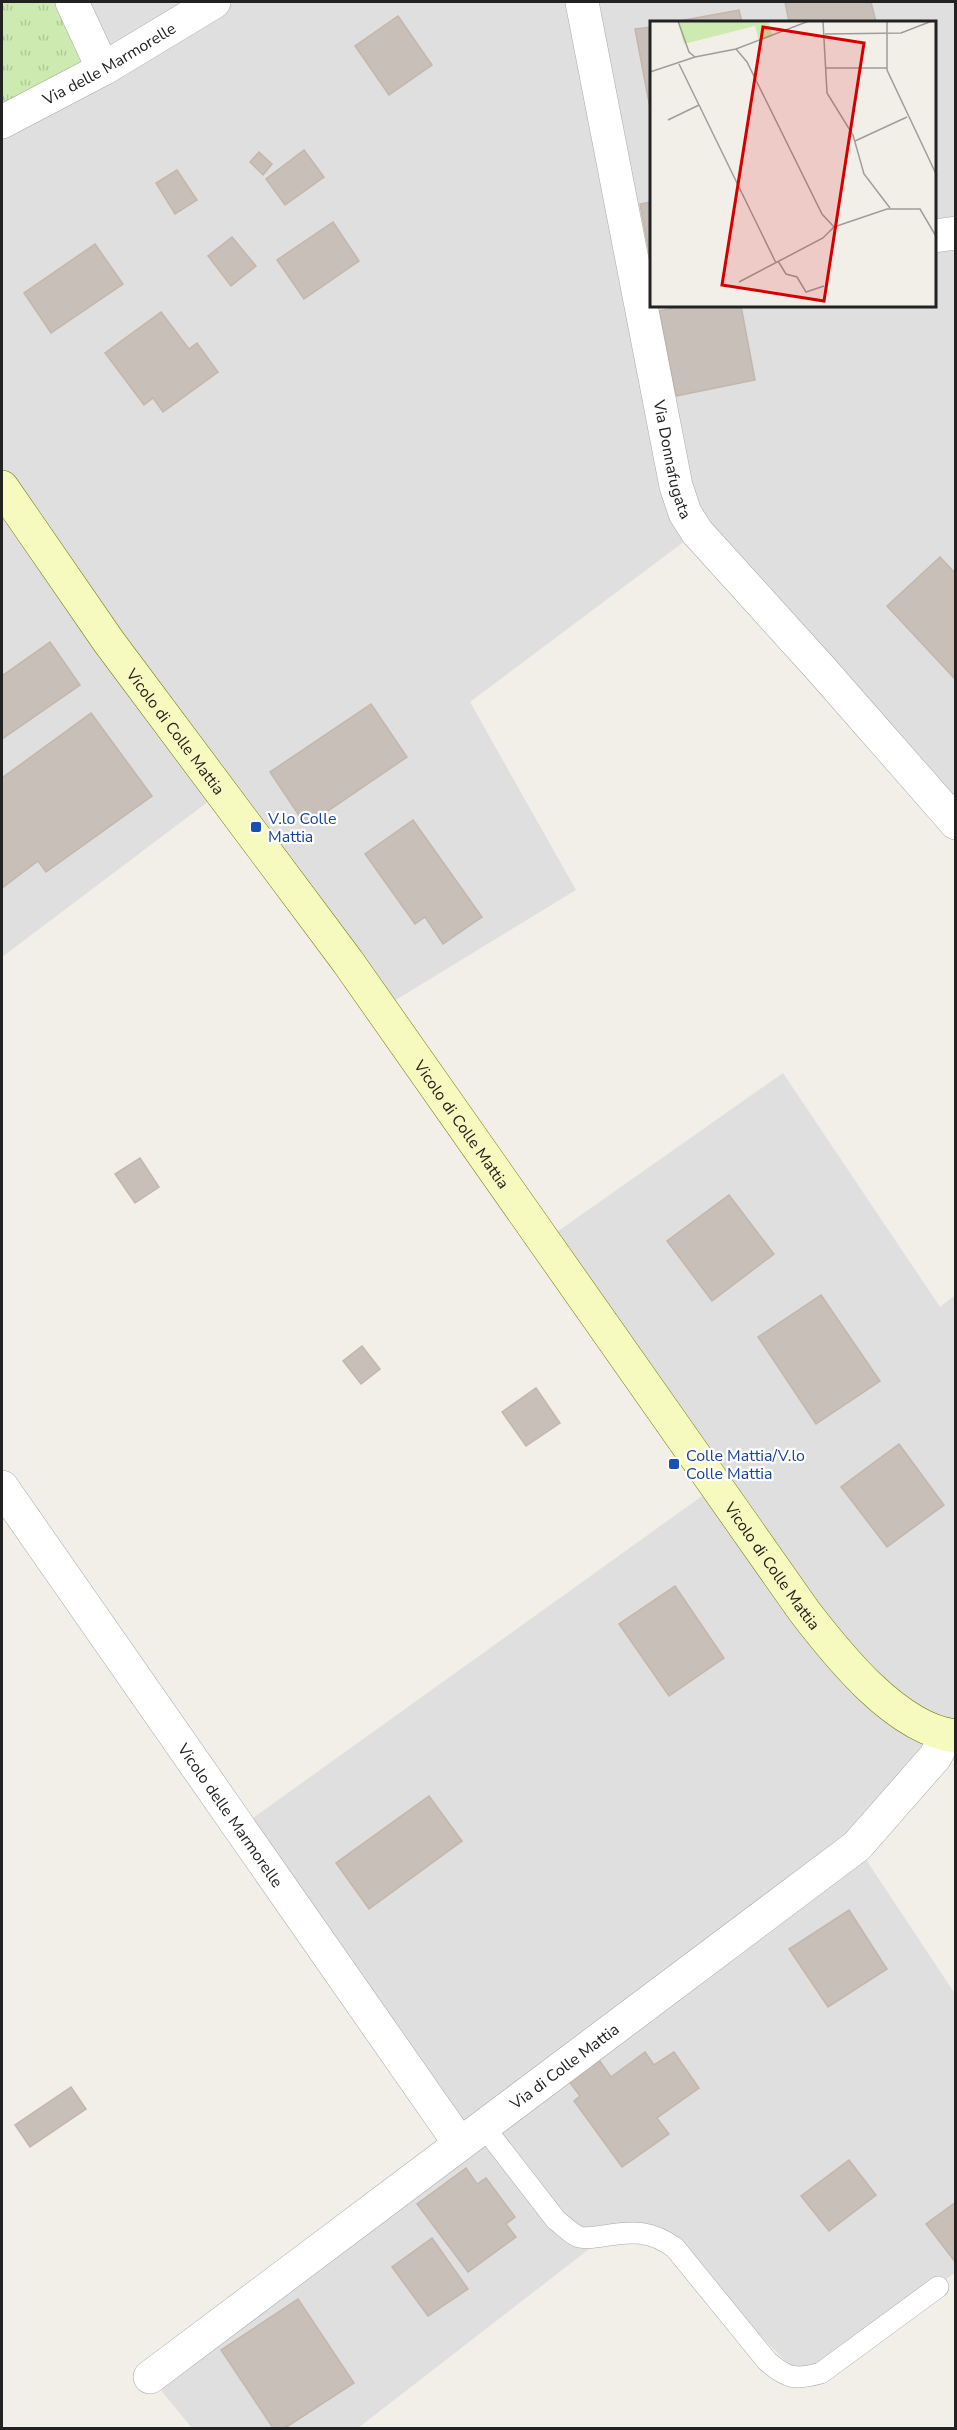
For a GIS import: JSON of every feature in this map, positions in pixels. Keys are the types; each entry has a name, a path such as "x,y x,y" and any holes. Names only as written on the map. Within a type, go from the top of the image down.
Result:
{"street":[{"path":"72,2 104,69"},
{"name":"Via delle Marmorelle","path":"2,122 104,69 214,2"},
{"name":"Via Donnafugata","path":"582,2 645,285 676,486 685,513 697,532 956,823"},
{"path":"936,236 956,233"},
{"name":"Vicolo di Colle Mattia","path":"2,487 109,642 348,962 804,1611 835,1651 892,1707 908,1717 951,1735"},
{"name":"Vicolo delle Marmorelle","path":"2,1487 472,2135"},
{"name":"Via di Colle Mattia","path":"150,2377 857,1846 936,1757 951,1735"}],"lane":[{"path":"472,2135 570,2232 580,2237 591,2238 621,2233 643,2233 661,2238 675,2248 767,2361 782,2374 802,2378 821,2373 938,2287"}],"shaded area":[{"path":"72,2 955,2 955,823 697,532 470,702 576,890 381,1009 221,792 2,957 2,122"},
{"path":"783,1073 940,1307 955,1295 955,1757 857,1846 955,1994 955,2273 802,2378 675,2249 606,2236 358,2428 192,2428 150,2377 460,2144 239,1828 716,1486 544,1241"}],"green space":[{"path":"2,2 72,2 103,69 2,122"}],"building":[{"path":"785,2 871,2 876,21 789,21"},
{"path":"739,10 742,21 678,21"},
{"path":"398,16 432,65 389,95 355,46"},
{"path":"650,27 650,108 635,29"},
{"path":"304,150 324,177 285,205 266,179"},
{"path":"259,152 272,164 263,175 250,162"},
{"path":"177,170 197,200 175,214 156,183"},
{"path":"650,202 650,258 640,204"},
{"path":"333,222 359,261 304,299 277,260"},
{"path":"232,237 256,266 231,286 208,256"},
{"path":"95,244 123,284 51,333 24,293"},
{"path":"673,308 741,308 755,380 676,396 659,311"},
{"path":"161,312 189,349 197,343 218,372 163,412 153,398 144,405 105,353"},
{"path":"940,557 956,574 956,680 887,606"},
{"path":"50,642 80,685 2,739 2,676"},
{"path":"371,704 407,757 306,826 270,772"},
{"path":"91,713 152,796 46,872 38,861 2,888 2,778"},
{"path":"413,820 482,917 443,944 425,917 415,924 365,854"},
{"path":"140,1158 159,1187 135,1203 115,1174"},
{"path":"729,1195 774,1254 712,1301 667,1241"},
{"path":"821,1295 880,1381 816,1424 758,1337"},
{"path":"362,1346 380,1369 361,1384 343,1361"},
{"path":"536,1388 560,1423 526,1446 502,1412"},
{"path":"899,1444 944,1505 887,1547 841,1487"},
{"path":"675,1586 724,1658 669,1696 619,1624"},
{"path":"429,1796 462,1841 369,1909 336,1863"},
{"path":"849,1910 887,1969 828,2007 789,1949"},
{"path":"645,2052 654,2065 674,2052 699,2088 657,2118 669,2134 622,2167 574,2101 580,2096 565,2076 595,2054 611,2077"},
{"path":"71,2087 86,2109 30,2147 15,2125"},
{"path":"849,2160 876,2195 829,2231 801,2196"},
{"path":"466,2168 477,2184 486,2178 515,2217 506,2224 516,2237 468,2272 417,2204"},
{"path":"956,2202 956,2263 926,2224"},
{"path":"432,2238 468,2289 428,2316 392,2267"},
{"path":"298,2299 354,2383 285,2428 273,2428 221,2350"}],"place":[{"name":"V.lo Colle Mattia","path":"256,827"},
{"name":"Colle Mattia/V.lo Colle Mattia","path":"674,1464"}]}
